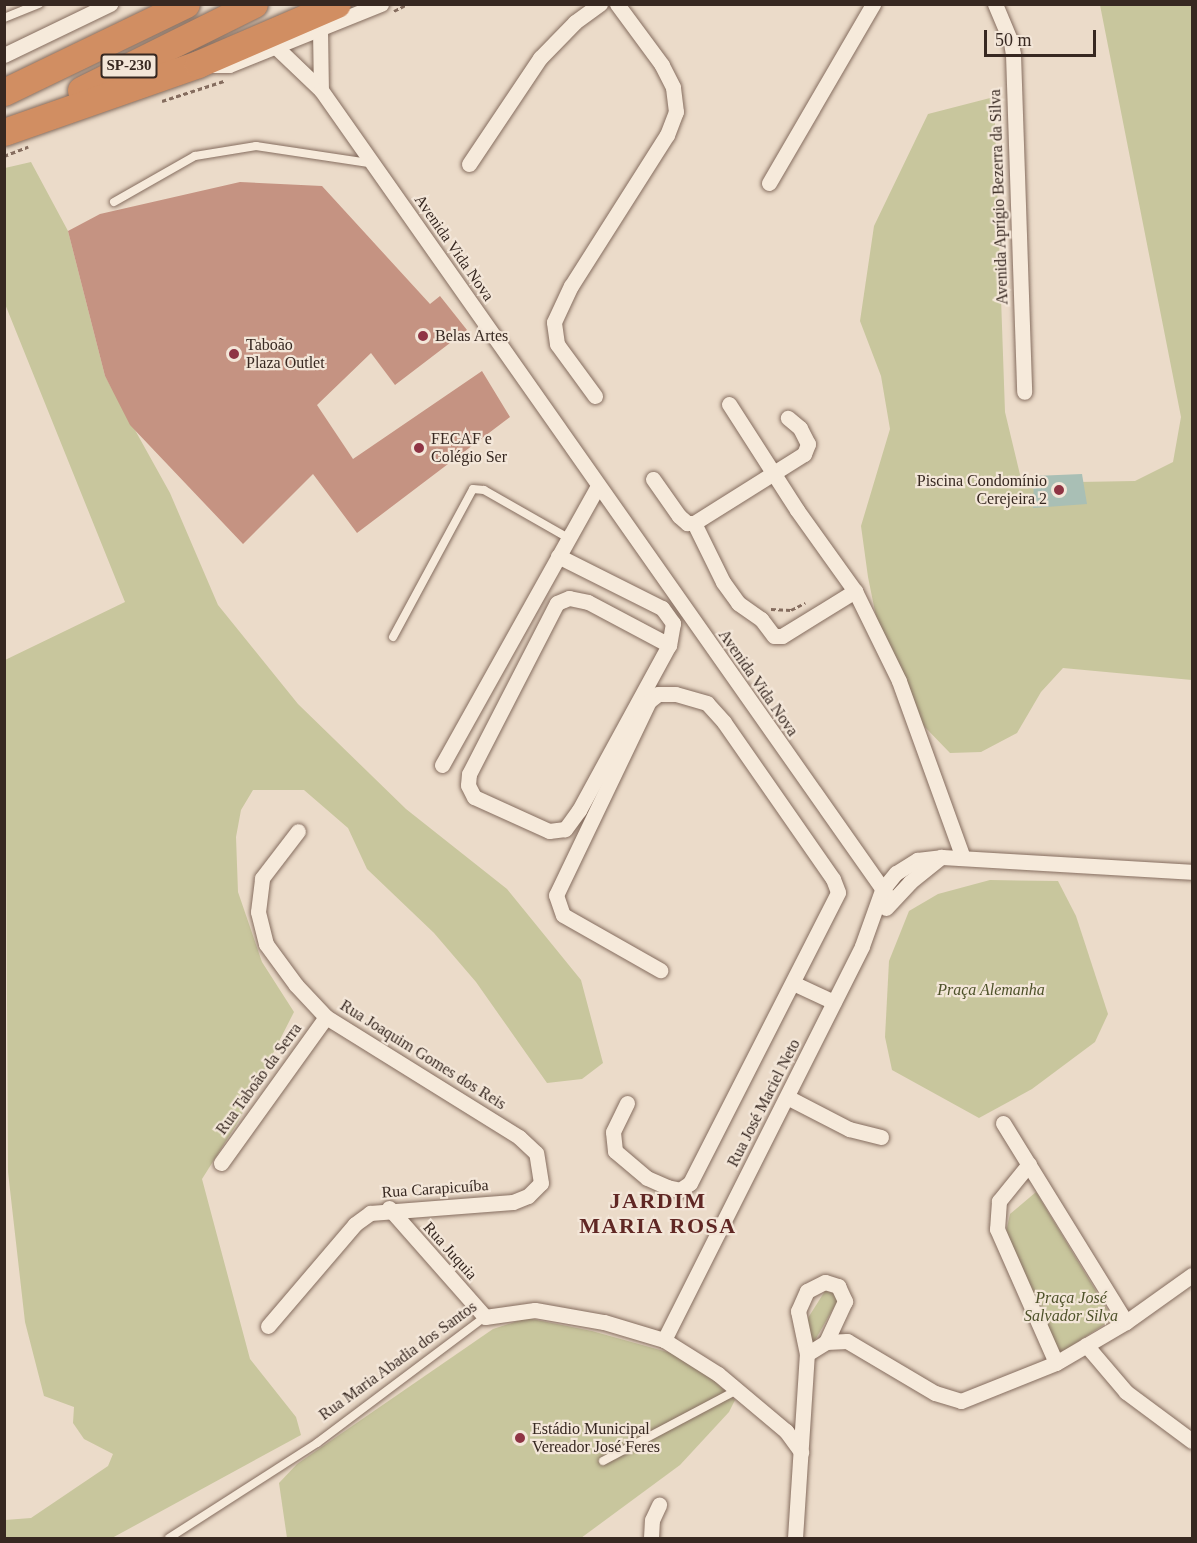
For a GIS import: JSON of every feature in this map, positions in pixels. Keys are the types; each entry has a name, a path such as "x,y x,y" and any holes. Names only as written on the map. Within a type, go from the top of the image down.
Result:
{"highway":[{"name":"SP-230","path":"4,92 186,4"},
{"name":"SP-230","path":"4,128 254,4"},
{"path":"4,132 198,64 337,4"}],"street":[{"path":"4,56 110,4"},
{"path":"198,64 229,65 381,4"},
{"path":"469,164 540,58 575,22 600,4"},
{"path":"595,396 557,344 554,322 572,286 667,135 676,112 673,87 662,65 618,4"},
{"path":"769,183 873,4"},
{"name":"Avenida Aprígio Bezerra da Silva","path":"995,4 1011,42 1013,54 1024,392"},
{"path":"320,29 321,90"},
{"name":"Avenida Vida Nova","path":"276,46 321,90 369,163 420,229 886,895"},
{"path":"729,404 855,591 899,681 963,858"},
{"path":"653,479 679,516 687,523 694,523 804,453 808,444 800,428 788,418"},
{"path":"442,765 598,486"},
{"path":"694,523 723,582 738,603 761,619 774,636 782,636 855,591"},
{"path":"558,556 662,608 673,623 669,645 579,810 565,829 549,831 474,797 468,784 469,774 557,603 569,598 588,602 669,645"},
{"path":"627,1102 614,1132 615,1151 647,1178 680,1190 690,1183 836,901 837,885 724,722 707,703 675,694 658,694 649,701 556,895 563,915 660,970"},
{"name":"Rua Joaquim Gomes dos Reis","path":"298,831 262,879 258,912 266,944 296,985 326,1017 519,1137 536,1153 541,1183"},
{"name":"Rua José Maciel Neto","path":"664,1340 886,895 908,864 941,857 1192,872"},
{"path":"793,983 834,1002"},
{"name":"Rua Taboão da Serra","path":"221,1163 326,1017"},
{"path":"787,1097 849,1129 881,1137"},
{"path":"1003,1123 1126,1322"},
{"path":"1029,1164 999,1201 997,1229 1056,1364"},
{"name":"Rua Carapicuíba","path":"268,1326 355,1224 370,1213 389,1208 513,1203 528,1196 541,1183"},
{"name":"Rua Juquia","path":"389,1208 485,1317"},
{"path":"807,1354 826,1342 847,1341 935,1393 961,1401 1056,1364 1126,1322 1192,1275"},
{"path":"795,1539 807,1354 798,1311 807,1291 825,1282 838,1286 845,1301 826,1342"},
{"name":"Rua Maria Abadia dos Santos","path":"485,1317 535,1310 604,1322 664,1340 737,1390 786,1431 801,1452"},
{"path":"1086,1345 1126,1392 1192,1441"},
{"path":"651,1539 652,1520 659,1504"}],"lane":[{"path":"4,18 39,4"},
{"path":"114,202 195,156 256,146 369,163"},
{"path":"393,638 473,489 484,490 568,537"},
{"name":"Rua Maria Abadia dos Santos","path":"169,1539 215,1506 271,1475 485,1317"},
{"path":"603,1461 737,1390"}],"path":[{"path":"152,104 231,78"},
{"path":"4,156 35,145"},
{"path":"765,609 791,610 809,600"}],"green space":[{"path":"1100,5 1192,5 1192,680 1063,668 1041,692 1017,733 981,752 950,753 922,724 881,641 868,577 861,526 890,429 881,376 860,321 874,226 928,114 994,97 1005,412 1022,483 1135,481 1173,462 1181,417"},
{"path":"31,162 68,231 105,376 170,493 218,605 298,704 406,809 507,889 581,980 603,1063 582,1079 547,1083 476,982 434,933 367,869 348,828 304,790 253,790 241,810 236,837 238,892 262,962 294,1012 238,1122 202,1179 250,1359 296,1417 301,1435 112,1538 5,1538 5,1520 31,1518 108,1466 113,1454 84,1439 73,1423 74,1407 44,1396 25,1322 8,1172 5,660 125,602 5,304 5,168"},
{"name":"Praça Alemanha","path":"990,880 1058,881 1076,916 1108,1014 1095,1042 1032,1089 979,1118 892,1070 885,1037 889,961 909,911 938,894"},
{"name":"Praça José Salvador Silva","path":"1036,1192 1113,1319 1060,1353 1004,1241 1010,1214"},
{"path":"825,1291 841,1295 814,1342 801,1329"},
{"name":"Estádio Municipal Vereador José Feres","path":"527,1318 592,1331 689,1358 735,1400 729,1412 680,1465 581,1538 287,1538 279,1483 297,1464 493,1329"}],"shaded area":[{"name":"Piscina Condomínio Cerejeira 2","path":"1082,474 1087,504 1033,508 1034,476"}],"building":[{"name":"Taboão Plaza Outlet","path":"240,182 322,186 430,304 440,296 467,330 395,385 371,353 317,405 353,459 482,371 510,417 357,533 313,474 243,544 130,425 105,376 68,231 100,214"}],"place":[{"name":"Belas Artes","path":"423,336"},
{"name":"Taboão Plaza Outlet","path":"234,354"},
{"name":"FECAF e Colégio Ser","path":"419,448"},
{"name":"Piscina Condomínio Cerejeira 2","path":"1059,490"},
{"name":"Estádio Municipal Vereador José Feres","path":"520,1438"}],"district":[{"name":"JARDIM MARIA ROSA","path":"658,1212"}]}
